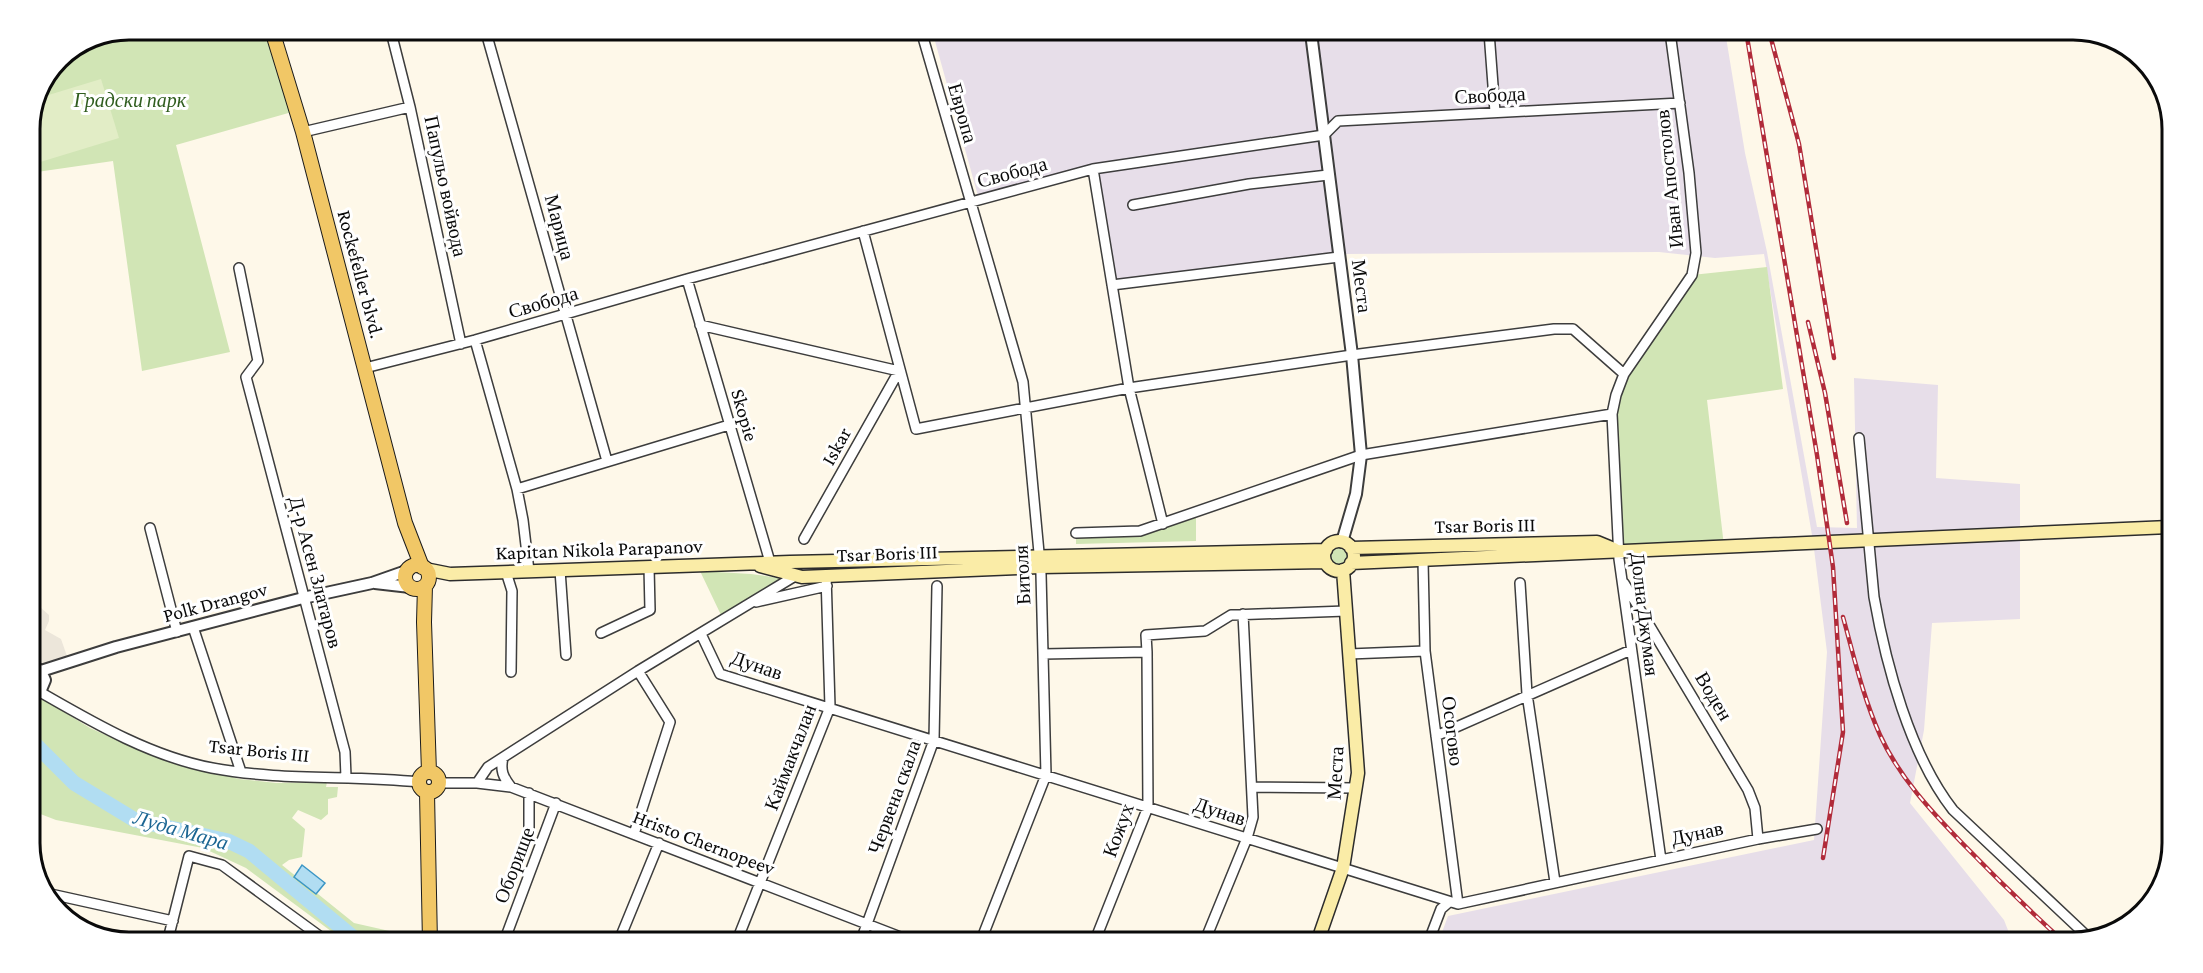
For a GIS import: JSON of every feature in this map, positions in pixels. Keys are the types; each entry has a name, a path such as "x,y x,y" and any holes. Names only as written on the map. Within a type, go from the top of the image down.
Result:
{"main road":[{"name":"Rockefeller blvd.","path":"275,41 303,132 418,577 424,622 429,772"},
{"name":"Tsar Boris III","path":"1347,567 1618,550 2162,526"},
{"name":"Tsar Boris III","path":"1346,545 1597,542 1618,550"},
{"path":"1332,543 1346,545 1353,556 1347,567 1332,570 1325,556 1332,543"},
{"name":"Tsar Boris III","path":"802,561 1040,562 1325,556"},
{"name":"Kapitan Nikola Parapanov","path":"418,577 802,561"},
{"path":"798,576 802,561"},
{"name":"Tsar Boris III","path":"798,576 826,580 1040,562"},
{"name":"Kapitan Nikola Parapanov","path":"750,563 798,576"},
{"name":"Места","path":"1321,932 1343,868 1356,788 1358,758 1346,610 1347,567"},
{"path":"423,787 434,792 440,783 436,774 423,773 423,787 430,932"}],"street":[{"name":"Папульо войвода","path":"393,41 410,107 461,344"},
{"name":"Марица","path":"488,41 607,462"},
{"name":"Европа","path":"924,41 969,202"},
{"name":"Места","path":"1312,41 1352,355 1361,455 1346,545"},
{"path":"1490,41 1495,112"},
{"name":"Иван Апостолов","path":"1624,374 1692,275 1696,253 1689,173 1671,41"},
{"name":"Свобода","path":"365,368 461,344 687,279 1093,169 1324,135 1338,121 1680,103"},
{"path":"303,132 410,107"},
{"path":"1093,169 1129,388 1163,524"},
{"path":"1133,205 1249,184 1328,175"},
{"name":"Битоля","path":"969,202 1023,382 1040,562 1046,775 984,932"},
{"path":"863,231 916,429 1129,388 1352,355 1573,329 1624,374"},
{"path":"1112,285 1339,257"},
{"name":"Д-р Асен Златаров","path":"239,268 258,361 246,377 345,752 346,777"},
{"name":"Skopie","path":"687,279 770,562"},
{"path":"700,325 899,371"},
{"path":"475,340 517,489 529,571"},
{"name":"Iskar","path":"804,540 899,371"},
{"name":"Долна Джумая","path":"1624,374 1612,414 1618,550 1661,860"},
{"path":"1076,533 1140,531 1361,455 1612,414"},
{"path":"517,489 729,425"},
{"path":"1859,438 1874,597 1904,713 1936,789 1953,810 2083,932"},
{"path":"150,528 177,632"},
{"name":"Осогово","path":"1423,561 1425,651 1454,903"},
{"path":"601,633 650,610 649,567"},
{"path":"560,570 566,655"},
{"path":"506,572 512,591 512,672"},
{"name":"Tsar Boris III","path":"477,783 488,767 638,671 798,576"},
{"path":"372,583 418,577"},
{"path":"372,583 418,577"},
{"name":"Воден","path":"1622,579 1748,790 1755,808 1758,839"},
{"path":"750,603 826,580"},
{"name":"Каймакчалан","path":"740,932 830,707 826,580"},
{"name":"Polk Drangov","path":"43,675 69,662 193,627 303,598 372,583"},
{"path":"1521,583 1527,694 1555,882"},
{"name":"Червена скала","path":"864,932 934,740 936,586"},
{"path":"1043,654 1147,652 1146,634 1205,631 1231,615 1346,610"},
{"path":"1209,932 1247,838 1253,817 1243,614"},
{"path":"193,627 241,772"},
{"name":"Дунав","path":"701,634 720,674 1454,903 1758,839 1817,829"},
{"path":"1436,736 1631,650"},
{"path":"1349,654 1425,651"},
{"name":"Кожух","path":"1098,932 1148,807 1147,652"},
{"path":"634,834 670,722 638,671"},
{"path":"41,680 43,675"},
{"name":"Tsar Boris III","path":"41,697 161,753 211,768 241,772 346,777 423,787"},
{"path":"503,758 500,768 511,787"},
{"path":"440,783 477,783"},
{"name":"Hristo Chernopeev","path":"477,783 511,787 530,793 888,932"},
{"path":"1252,787 1356,788"},
{"path":"529,839 530,793"},
{"name":"Оборище","path":"512,932 556,803"},
{"path":"623,932 659,843"},
{"path":"170,932 189,856 222,866 314,932"},
{"path":"57,895 173,921"},
{"path":"1432,932 1440,909 1454,903"}],"shaded area":[{"path":"935,41 1727,41 1745,153 1767,252 1817,527 1857,528 1854,378 1938,385 1936,478 2020,484 2020,619 1932,623 1924,730 1910,803 2004,920 2009,932 1442,932 1448,916 1814,840 1827,652 1813,541 1764,254 1715,258 1659,252 1345,254 1117,281 1097,167 978,196"},
{"path":"41,608 49,615 45,630 61,639 68,659 41,670"}],"green space":[{"name":"Градски парк","path":"267,41 292,112 176,145 230,352 142,371 113,161 41,171 41,124 50,90 59,75 85,52 112,42"},
{"path":"101,79 119,138 41,162 41,124 48,95"},
{"path":"1767,267 1783,389 1707,400 1724,546 1618,550 1612,414 1624,374 1692,275"},
{"path":"1196,512 1196,541 1076,544 1076,533 1140,531"},
{"path":"1339,547 1345,550 1348,556 1345,562 1339,565 1333,562 1330,556 1333,550"},
{"path":"700,571 779,578 778,581 721,615"},
{"path":"41,698 90,728 146,753 239,779 276,783 327,782 326,787 338,787 337,797 328,799 328,814 321,820 298,810 292,818 305,829 302,857 289,860 282,865 354,923 394,932 332,932 246,868 203,848 56,820 41,814"}],"water":[{"path":"302,865 325,883 316,894 294,877"}],"waterway":[{"name":"Луда Мара","path":"41,750 74,783 135,820 228,841 249,851 347,932"}],"railway":[{"path":"1748,41 1817,455 1833,567 1843,732 1823,858"},
{"path":"1772,41 1799,144 1834,358"},
{"path":"1808,322 1825,393 1847,523"},
{"path":"1843,617 1869,706 1880,735 1896,765 1951,832 2053,932"}]}
